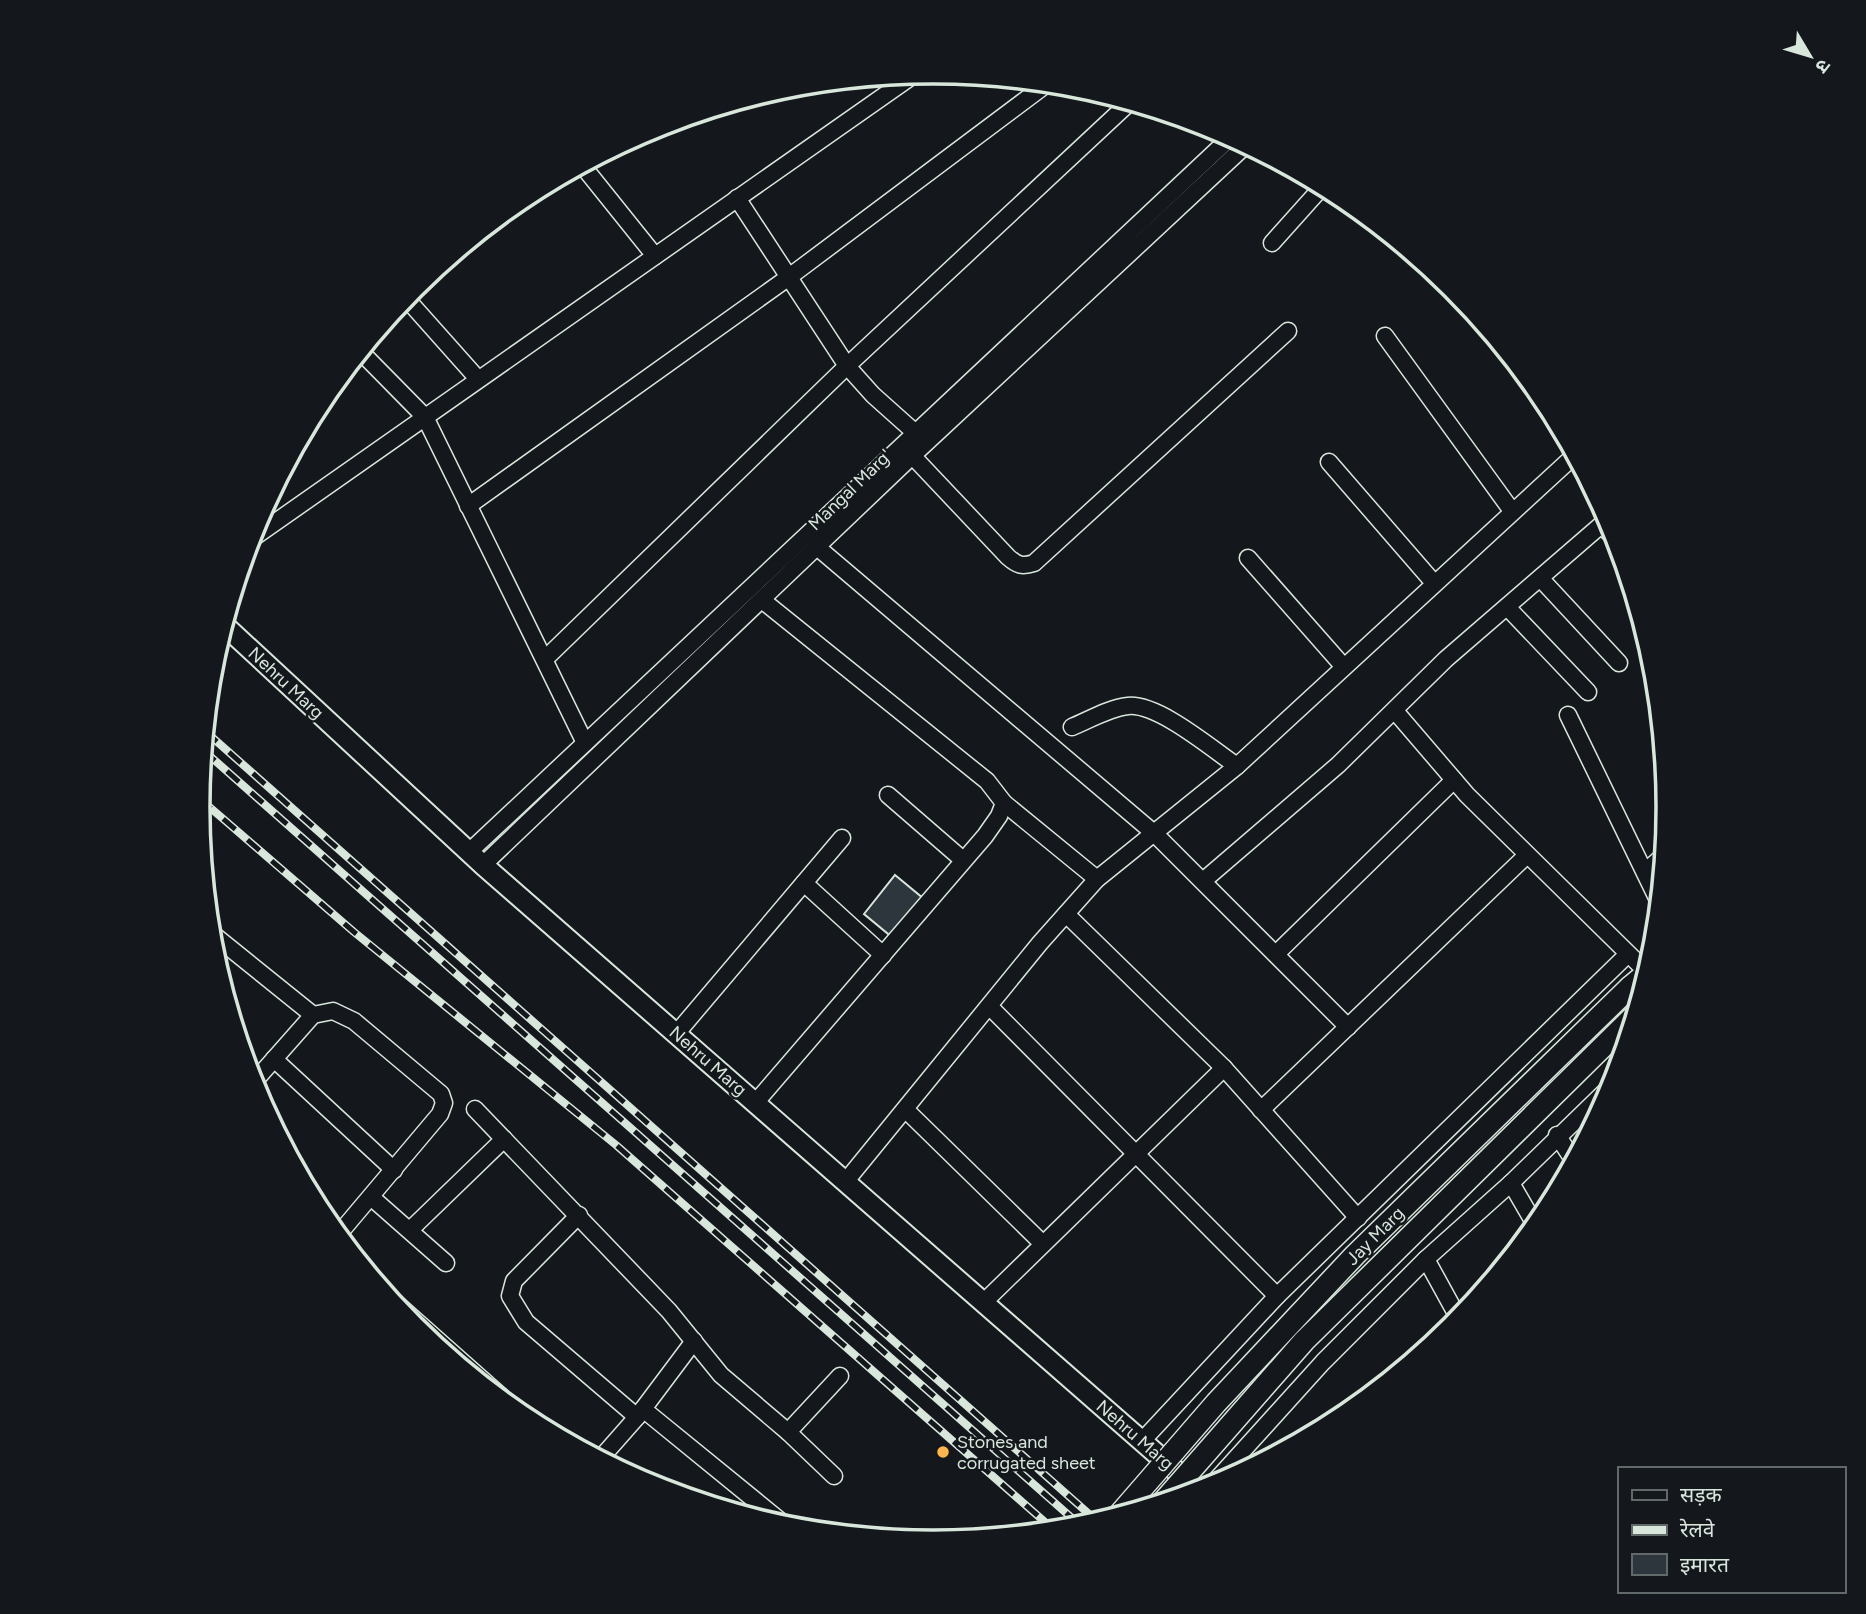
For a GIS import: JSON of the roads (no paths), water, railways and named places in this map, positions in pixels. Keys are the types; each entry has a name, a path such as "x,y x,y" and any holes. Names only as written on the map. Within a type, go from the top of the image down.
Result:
{"main road":[{"name":"Jay Marg","path":"1130,1502 1251,1366 1355,1255 1633,984"},
{"name":"Jay Marg","path":"1175,1488 1304,1341 1621,1029"}],"street":[{"path":"265,529 899,85"},
{"path":"468,506 789,277 1036,92"},
{"path":"545,659 847,366 1122,110"},
{"path":"476,859 585,743 907,450 1223,145"},
{"path":"920,437 1238,152"},
{"path":"588,172 655,256"},
{"path":"1272,243 1316,194"},
{"path":"737,198 847,366 873,395 920,437"},
{"path":"413,306 478,379"},
{"path":"907,450 1017,564 1034,563 1287,331"},
{"path":"1385,337 1512,511"},
{"path":"367,358 425,417 585,743"},
{"name":"Mangal Marg'","path":"476,859 762,600 817,547 907,450"},
{"path":"1329,462 1434,583"},
{"path":"846,1181 1097,879 1237,766 1567,462"},
{"path":"1203,881 1338,765 1447,659 1599,526"},
{"path":"817,547 1156,834 1348,1027"},
{"path":"1248,558 1344,667"},
{"path":"1540,578 1619,663"},
{"path":"762,600 987,781 1004,803 1097,879"},
{"path":"1507,607 1588,692"},
{"name":"Nehru Marg","path":"232,632 476,859 1190,1483"},
{"path":"1072,727 1117,709 1138,707 1171,721 1237,766"},
{"path":"1395,711 1454,780 1638,964"},
{"path":"1568,715 1651,886"},
{"path":"1276,954 1454,780"},
{"path":"888,795 963,860"},
{"path":"756,1102 963,860 999,816 1004,803"},
{"path":"676,1034 842,838"},
{"path":"1261,1110 1527,855"},
{"path":"1645,872 1653,865"},
{"path":"804,883 883,955"},
{"path":"1066,914 1224,1068 1358,1218"},
{"path":"223,944 313,1015"},
{"path":"1142,1441 1277,1296 1627,955"},
{"path":"989,1006 1277,1296"},
{"path":"261,1074 313,1015 333,1012 354,1021 441,1094 444,1103 440,1114 345,1227"},
{"path":"274,1059 394,1170"},
{"path":"984,1302 1224,1068"},
{"path":"1229,1466 1324,1362 1426,1259 1511,1183 1592,1103"},
{"path":"475,1109 579,1215 694,1341 720,1375 788,1432 834,1476"},
{"path":"906,1110 1043,1244"},
{"path":"1557,1135 1568,1152"},
{"path":"410,1230 504,1139"},
{"path":"1511,1183 1530,1215"},
{"path":"371,1197 446,1263"},
{"path":"579,1215 514,1281 510,1296 526,1322 765,1510"},
{"path":"1426,1259 1454,1308"},
{"path":"606,1452 640,1413 694,1341"},
{"path":"788,1432 840,1377"}],"railway":[{"path":"214,739 1088,1513"},
{"path":"212,758 1070,1517"},
{"path":"210,808 354,932 616,1145 1044,1521"}],"place":[{"name":"Stones and corrugated sheet","path":"943,1452"}]}
